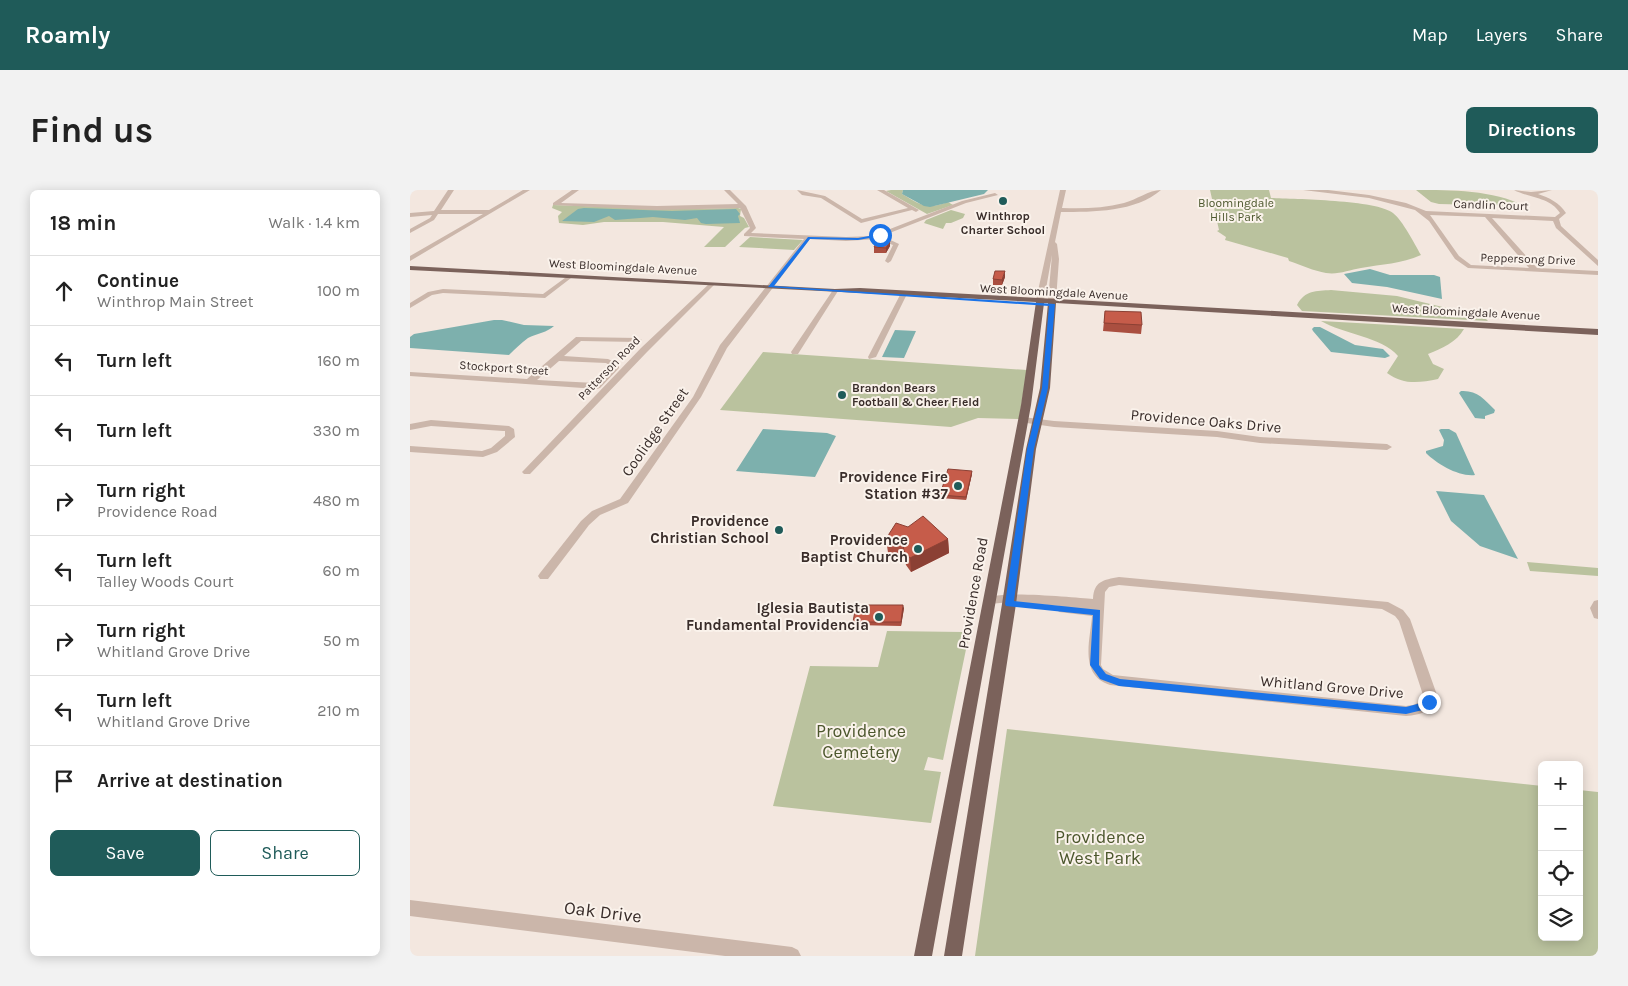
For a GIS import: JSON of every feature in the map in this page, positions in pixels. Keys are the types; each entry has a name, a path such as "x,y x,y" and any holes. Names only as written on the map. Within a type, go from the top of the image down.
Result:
{"main road":[{"name":"West Bloomingdale Avenue","path":"410,268 1040,302 1247,311 1272,314 1598,332"},
{"name":"West Bloomingdale Avenue","path":"835,291 855,294 901,294"},
{"name":"Providence Road","path":"923,956 1023,420 1040,302"},
{"name":"Providence Road","path":"953,956 1010,601 1031,449 1046,383 1052,302"}],"street":[{"path":"410,231 430,220 451,190"},
{"path":"410,259 527,190"},
{"path":"576,190 555,204 666,208 743,206"},
{"path":"727,190 743,206 753,228 746,235 809,238 858,239 876,236 968,201 996,196"},
{"path":"800,190 804,194 823,197 861,221 913,208"},
{"path":"880,190 928,216"},
{"name":"Providence Road","path":"1040,302 1047,258 1054,237 1063,190"},
{"path":"1059,208 1089,211 1148,197 1158,190"},
{"path":"1306,190 1355,194 1391,201 1426,214"},
{"path":"1355,194 1362,190"},
{"path":"1517,190 1561,208 1563,213 1556,219 1558,227 1598,264"},
{"path":"1530,194 1549,190"},
{"path":"410,215 436,212 490,212"},
{"name":"Candlin Court","path":"1426,214 1556,219"},
{"name":"Peppersong Drive","path":"1426,214 1461,261 1467,266 1598,273"},
{"path":"1487,216 1535,270"},
{"path":"876,236 896,244 888,261"},
{"name":"Providence Road","path":"1052,302 1056,260 1054,237"},
{"name":"Coolidge Street","path":"544,576 585,523 596,513 624,500 697,397 723,347 809,238"},
{"path":"410,306 430,293 443,291 545,296 570,276"},
{"name":"Patterson Road","path":"527,472 644,350 712,284"},
{"path":"795,352 835,291"},
{"path":"872,357 901,294"},
{"path":"410,297 423,298"},
{"path":"529,382 579,339 638,340"},
{"name":"Stockport Street","path":"410,374 597,386 615,368 614,364 608,361 556,358"},
{"name":"Providence Oaks Drive","path":"1023,420 1217,434 1260,440 1387,448"},
{"path":"410,427 431,423 503,428 509,429 511,433 510,437 501,446 483,454 410,449"},
{"name":"Whitland Grove Drive","path":"1119,581 1384,604 1399,613 1404,619 1430,695 1429,702 1424,707 1406,710 1110,680 1098,672 1095,665 1098,608 1101,587 1119,581"},
{"path":"990,600 1098,608"},
{"path":"1598,604 1596,608 1598,615"},
{"name":"Oak Drive","path":"410,908 792,956"}],"green space":[{"path":"903,190 902,194 924,205 934,206 948,202 953,205 927,214 886,191"},
{"name":"Bloomingdale Hills Park","path":"1210,190 1269,190 1271,198 1335,201 1371,205 1384,209 1393,213 1401,221 1421,255 1399,262 1339,273 1317,271 1289,261 1288,258 1225,240 1226,237 1217,231 1219,230"},
{"path":"1416,190 1486,194 1524,206 1439,204 1431,202"},
{"path":"553,205 674,209 738,208 741,209 740,216 744,218 749,227 745,228 725,247 704,247 724,227 663,222 604,222 583,225 559,223 558,216 562,212 552,208"},
{"path":"951,210 965,214 963,218 946,223 943,229 924,223 926,220"},
{"path":"750,237 803,240 794,250 739,247"},
{"path":"1331,290 1397,296 1484,317 1488,321 1302,311 1297,305 1307,294"},
{"path":"1321,321 1464,329 1453,341 1428,354 1433,364 1444,369 1438,379 1411,382 1399,380 1387,373 1398,356 1391,350 1382,344"},
{"path":"763,352 1027,370 1019,419 978,418 951,427 720,410"},
{"path":"1527,562 1598,568 1598,576 1530,571"},
{"name":"Providence Cemetery","path":"887,631 963,632 969,635 943,760 928,757 924,770 941,772 931,823 773,806 810,666 878,667"},
{"name":"Providence West Park","path":"1007,729 1538,786 1538,941 1583,941 1583,790 1598,792 1598,956 975,956"}],"water":[{"path":"903,190 988,190 984,194 930,207 924,206 902,194"},
{"path":"578,209 672,211 736,209 740,214 738,216 740,223 706,224 701,223 697,218 685,220 653,217 615,220 609,216 594,222 562,221"},
{"path":"1370,269 1390,275 1434,275 1440,277 1442,299 1387,287 1352,283 1344,274"},
{"path":"494,320 524,325 554,326 528,338 509,355 410,348 410,337 414,334"},
{"path":"1314,327 1320,327 1355,345 1383,349 1390,356 1385,358 1331,352 1313,331"},
{"path":"895,330 916,331 904,358 882,357"},
{"path":"1461,391 1472,392 1480,396 1495,410 1494,413 1485,416 1485,419 1475,418 1459,393"},
{"path":"763,429 827,433 836,436 815,477 736,471"},
{"path":"1449,429 1456,433 1475,475 1455,472 1426,453 1426,451 1443,446 1444,440 1439,430"},
{"path":"1436,491 1484,495 1518,559 1480,546 1451,521"}],"building":[{"path":"879,238 890,241 886,248 874,247"},
{"path":"995,271 1005,271 1002,280 993,279"},
{"path":"1105,311 1141,312 1142,325 1104,323"},
{"name":"Providence Fire Station #37","path":"948,469 972,471 966,497 940,495"},
{"path":"923,516 948,539 910,558 904,551 903,544 887,546 889,534 896,523 908,527"},
{"name":"Iglesia Bautista Fundamental Providencia","path":"856,605 903,605 901,622 853,622"}],"place":[{"name":"Winthrop Charter School","path":"1003,201"},
{"name":"Brandon Bears Football & Cheer Field","path":"842,395"},
{"name":"Providence Fire Station #37","path":"958,486"},
{"name":"Providence Christian School","path":"779,530"},
{"name":"Providence Baptist Church","path":"918,549"},
{"name":"Iglesia Bautista Fundamental Providencia","path":"879,617"}],"route":[{"path":"880,235 873,238 858,239 809,238 771,287 855,294 1052,304 1045,388 1031,449 1009,604 1097,612 1095,665 1098,672 1103,676 1119,683 1406,710 1416,710 1424,707 1429,702"}]}
